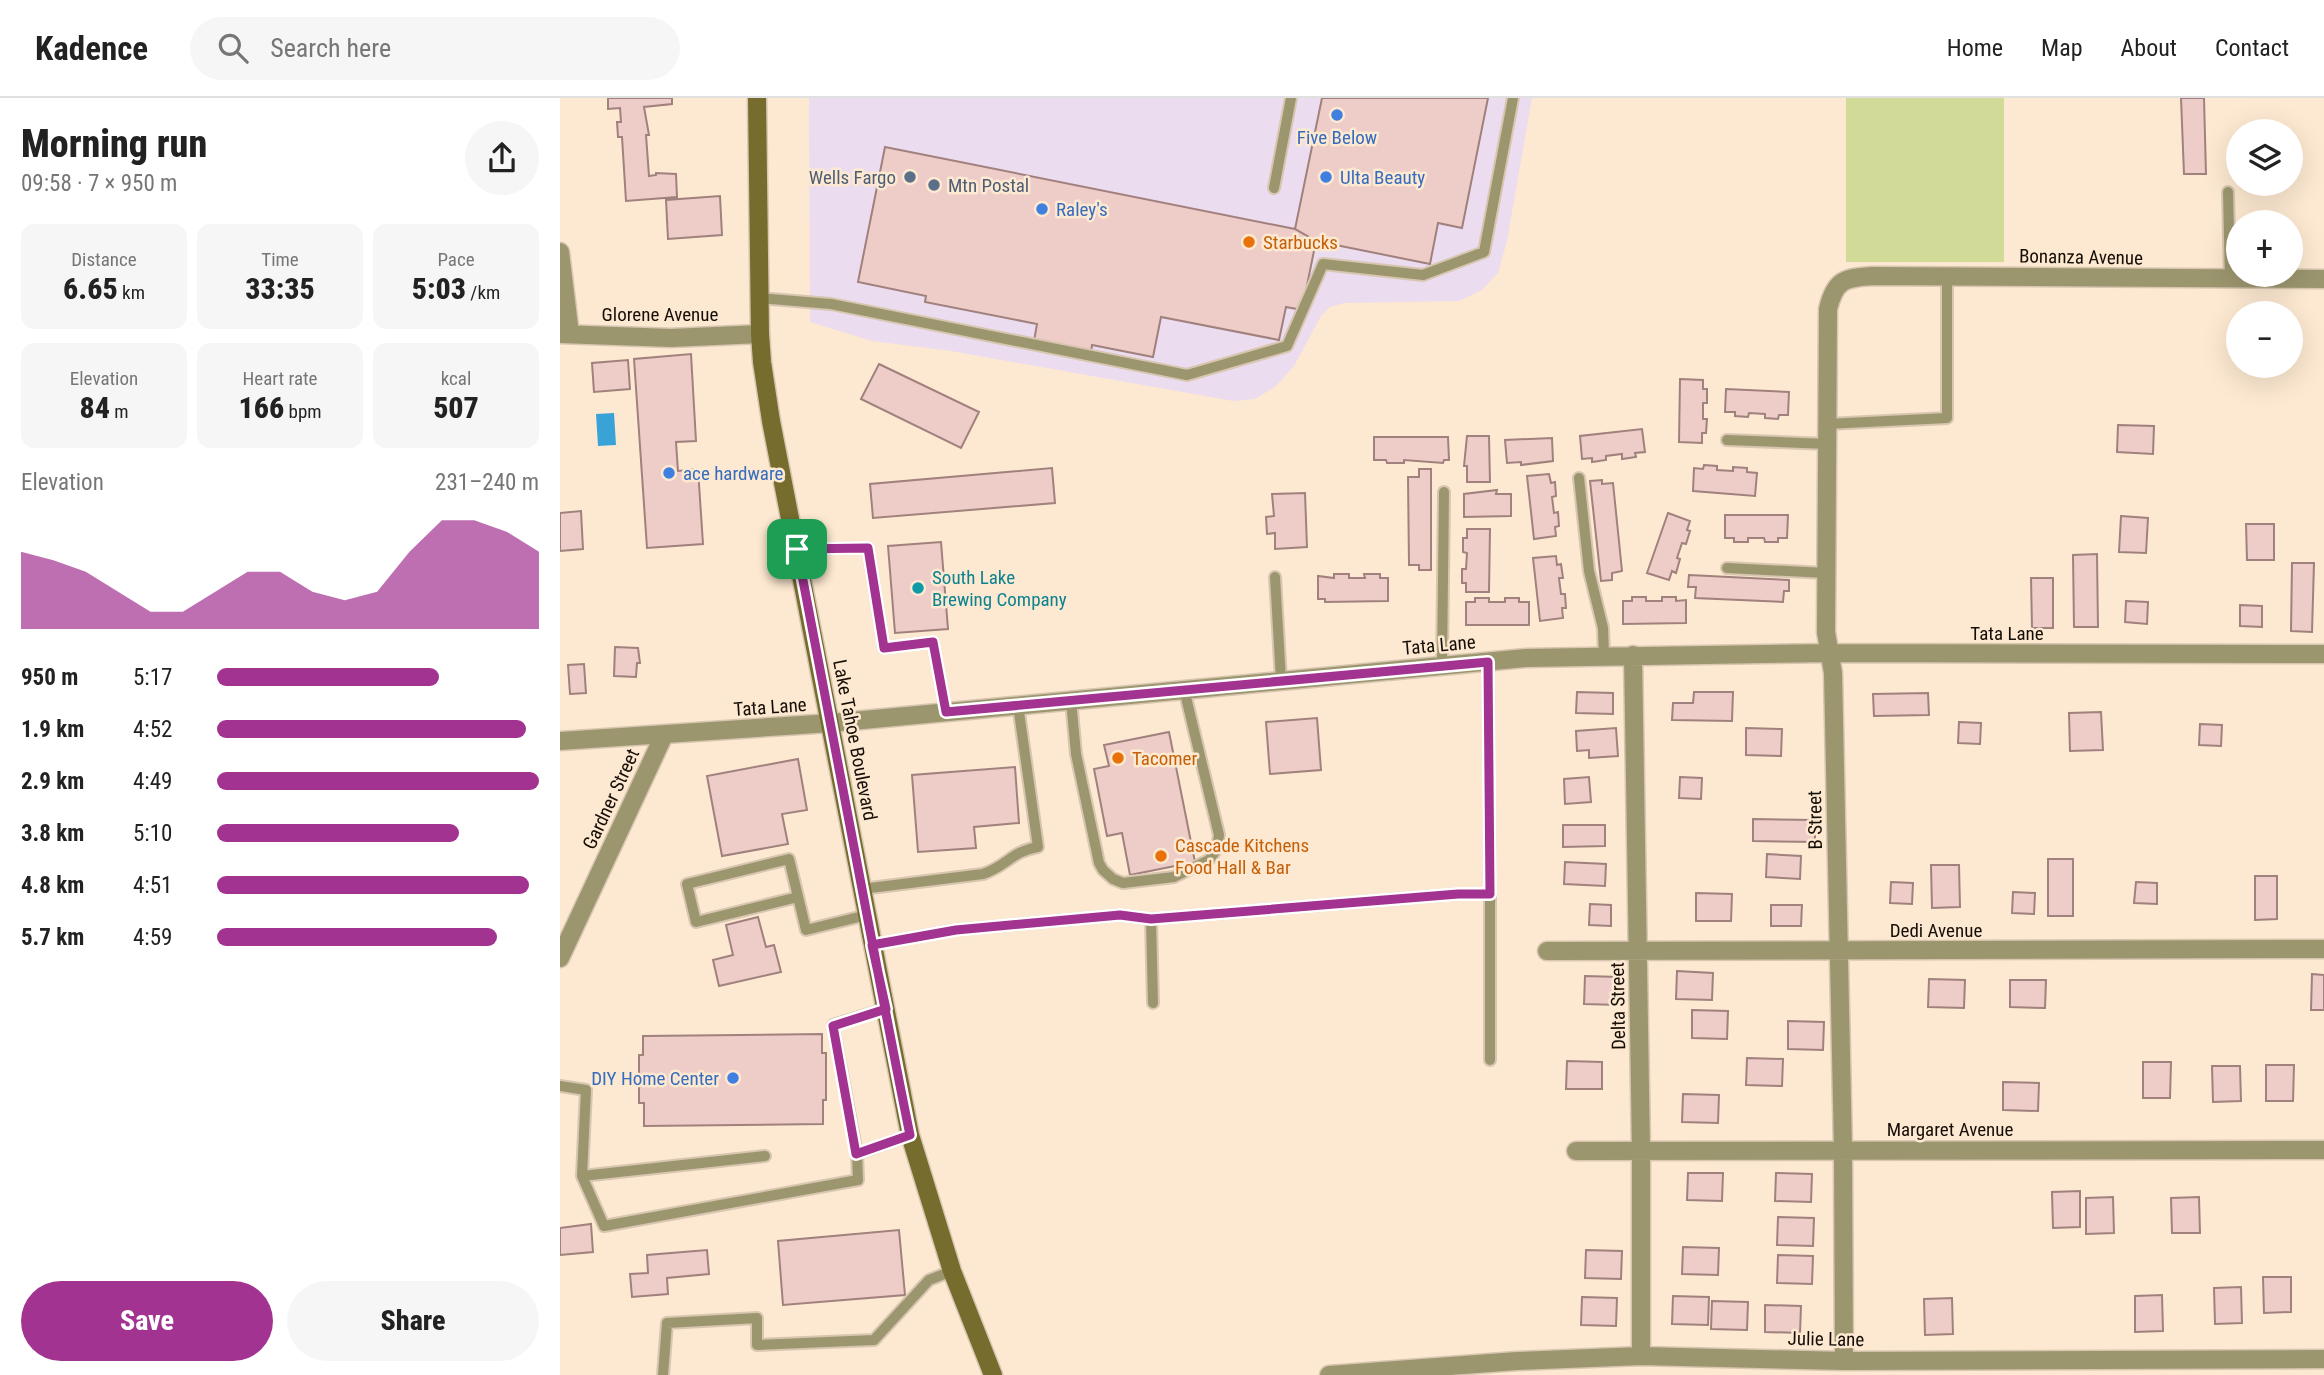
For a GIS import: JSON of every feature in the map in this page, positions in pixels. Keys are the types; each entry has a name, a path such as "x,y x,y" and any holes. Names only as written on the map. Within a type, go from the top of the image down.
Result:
{"main road":[{"name":"Lake Tahoe Boulevard","path":"757,98 760,334 769,411 910,1135 921,1178 952,1271 993,1375"}],"street":[{"path":"560,251 565,334"},
{"name":"Bonanza Avenue","path":"1839,283 1853,277 1872,276 2226,280"},
{"name":"Bonanza Avenue","path":"2303,279 2324,279"},
{"name":"B Street","path":"1839,283 1831,293 1828,309 1826,632 1833,673 1843,1150 1844,1361"},
{"name":"Glorene Avenue","path":"565,334 671,338 760,334"},
{"name":"Tata Lane","path":"560,741 831,723 1442,665 1604,656 1829,653 2324,654"},
{"name":"Delta Street","path":"1633,655 1641,1150 1641,1356"},
{"name":"Gardner Street","path":"560,957 664,735"},
{"name":"Dedi Avenue","path":"1548,951 2324,948"},
{"name":"Margaret Avenue","path":"1576,1151 2324,1150"},
{"name":"Julie Lane","path":"1329,1375 1517,1361 1641,1356 1844,1361 2324,1359"}],"lane":[{"path":"1273,188 1291,98"},
{"path":"759,298 831,304 1186,375 1287,346 1323,264 1423,275 1484,252 1513,98"},
{"path":"1827,424 1947,418 1947,277"},
{"path":"1727,440 1827,444"},
{"path":"1579,478 1590,572 1603,628 1604,656"},
{"path":"1442,665 1444,492"},
{"path":"797,549 868,548 884,648 933,642 946,712"},
{"path":"1727,568 1826,573"},
{"path":"1275,577 1281,680"},
{"path":"1488,662 1490,1060"},
{"path":"1071,700 1076,754 1098,863 1113,879 1123,883 1135,882 1174,877 1209,860 1217,849 1219,835 1184,689"},
{"path":"862,889 983,874 998,869 1023,849 1038,846 1018,705"},
{"path":"798,897 696,922 687,884 789,859 806,930 867,915"},
{"path":"872,945 956,930 1120,915 1151,919 1458,894 1490,894"},
{"path":"1151,919 1153,1003"},
{"path":"560,1086 586,1090 582,1176 604,1226 858,1180 856,1154 833,1026 886,1009"},
{"path":"856,1154 910,1135"},
{"path":"582,1176 765,1156"},
{"path":"663,1375 667,1323 757,1318 757,1345 874,1340 929,1280 952,1271"}],"shaded area":[{"path":"809,98 1532,98 1507,241 1498,273 1482,290 1459,301 1344,303 1330,307 1321,316 1294,366 1275,387 1255,399 1233,401 951,351 872,341 810,322"}],"green space":[{"path":"1846,98 2004,98 2004,262 1846,262"}],"water":[{"path":"614,413 616,445 598,446 596,414"}],"building":[{"path":"608,98 672,98 672,104 644,107 649,135 646,135 649,176 656,173 676,174 677,197 626,201 622,137 618,137 617,122 621,122 620,108 608,109"},
{"path":"1322,98 1488,98 1462,228 1438,223 1430,264 1316,241 1295,229"},
{"path":"2181,98 2204,98 2206,174 2184,174"},
{"path":"885,147 1295,229 1316,241 1302,310 1286,307 1279,340 1161,317 1153,357 1092,345 1091,352 1034,341 1037,324 925,302 926,296 858,282"},
{"path":"720,196 722,235 668,239 666,200"},
{"path":"691,354 696,441 676,442 678,471 698,469 703,544 647,548 634,359"},
{"path":"628,360 630,389 594,392 592,363"},
{"path":"879,364 979,412 961,448 861,399"},
{"path":"1680,379 1703,380 1703,389 1707,389 1707,403 1703,403 1703,419 1707,419 1706,433 1702,433 1702,443 1679,442"},
{"path":"1726,389 1789,392 1788,415 1779,415 1778,419 1765,418 1765,414 1749,413 1748,417 1735,416 1735,412 1725,412"},
{"path":"2118,425 2154,426 2153,454 2117,452"},
{"path":"1642,429 1645,452 1635,453 1636,457 1622,459 1622,454 1606,456 1606,460 1592,462 1592,458 1582,459 1580,436"},
{"path":"1467,436 1489,436 1490,482 1467,482 1467,466 1464,466"},
{"path":"1374,437 1448,437 1449,460 1444,460 1443,463 1404,460 1404,463 1387,463 1386,460 1374,460"},
{"path":"1552,438 1553,461 1521,465 1521,462 1507,463 1505,440"},
{"path":"1704,465 1717,466 1717,470 1747,468 1747,472 1757,473 1755,496 1693,491 1694,468 1703,469"},
{"path":"1052,468 1055,503 873,518 870,484"},
{"path":"1419,469 1431,469 1431,570 1419,570 1419,565 1409,565 1408,477 1419,477"},
{"path":"1549,474 1551,483 1555,482 1556,496 1552,497 1554,513 1558,512 1559,526 1555,527 1556,536 1534,539 1527,476"},
{"path":"1602,480 1602,484 1613,483 1622,571 1612,573 1612,580 1601,581 1590,481"},
{"path":"1497,490 1496,494 1511,494 1511,516 1464,517 1464,494"},
{"path":"1305,493 1307,547 1275,549 1275,533 1267,534 1266,517 1274,516 1272,494"},
{"path":"581,511 583,549 560,551 560,513"},
{"path":"1668,513 1690,521 1686,544 1682,543 1677,558 1680,559 1676,573 1672,571 1669,580 1647,573"},
{"path":"1725,515 1788,515 1787,538 1778,538 1778,542 1765,542 1764,538 1748,538 1748,542 1734,542 1734,538 1725,538"},
{"path":"2121,516 2148,518 2146,553 2119,552"},
{"path":"2246,524 2274,524 2274,560 2247,560"},
{"path":"1467,529 1490,529 1489,592 1466,592 1466,583 1462,583 1462,569 1466,569 1467,553 1463,552 1463,538 1467,538"},
{"name":"South Lake Brewing Company","path":"941,542 948,629 895,633 888,546"},
{"path":"2097,554 2098,627 2074,627 2073,555"},
{"path":"1556,556 1557,565 1561,564 1563,578 1559,578 1561,594 1565,594 1566,608 1562,608 1563,618 1540,621 1533,558"},
{"path":"2292,563 2314,563 2312,632 2291,631"},
{"path":"1334,574 1365,578 1364,574 1380,574 1380,578 1388,578 1388,601 1325,602 1325,599 1318,599 1318,576 1334,578"},
{"path":"1689,575 1789,580 1789,591 1784,591 1783,602 1695,598 1696,587 1688,587"},
{"path":"2031,578 2053,578 2053,628 2032,628"},
{"path":"1632,597 1646,597 1646,601 1662,601 1662,597 1676,597 1676,601 1686,600 1686,623 1623,624 1623,601 1632,601"},
{"path":"1475,598 1489,598 1489,602 1505,602 1505,598 1519,598 1519,602 1529,602 1529,625 1466,625 1466,602 1475,602"},
{"path":"2126,601 2148,602 2147,624 2125,622"},
{"path":"2240,605 2262,606 2262,627 2240,626"},
{"path":"615,647 638,648 640,663 637,663 636,677 614,676"},
{"path":"584,664 586,693 570,694 568,665"},
{"path":"1577,692 1613,693 1613,714 1576,713"},
{"path":"1694,692 1733,692 1732,721 1672,720 1673,703 1693,703"},
{"path":"1928,693 1929,715 1874,716 1873,694"},
{"path":"2101,712 2103,750 2070,751 2069,713"},
{"path":"1317,718 1321,770 1270,774 1266,722"},
{"path":"1959,722 1981,723 1980,744 1958,743"},
{"path":"2200,724 2222,725 2221,746 2199,745"},
{"path":"1616,728 1618,756 1589,758 1589,750 1577,751 1576,731"},
{"path":"1746,728 1782,729 1781,756 1746,755"},
{"path":"1169,732 1195,862 1130,875 1122,833 1107,836 1094,769 1109,766 1104,745"},
{"path":"798,759 807,810 782,814 788,844 722,856 707,776"},
{"path":"1015,767 1019,823 974,827 976,848 918,852 912,775"},
{"path":"1589,777 1591,802 1565,804 1564,779"},
{"path":"1680,777 1702,778 1701,799 1679,798"},
{"path":"1753,819 1815,820 1815,842 1753,841"},
{"path":"1563,825 1605,825 1605,846 1563,847"},
{"path":"1767,854 1801,856 1800,879 1766,877"},
{"path":"2048,859 2073,859 2073,916 2048,916"},
{"path":"1565,862 1606,864 1605,886 1564,884"},
{"path":"1931,865 1959,865 1960,907 1932,908"},
{"path":"2255,876 2277,876 2277,919 2255,920"},
{"path":"1891,882 1913,883 1912,904 1890,903"},
{"path":"2136,882 2157,883 2157,904 2134,903"},
{"path":"2013,892 2035,893 2034,914 2012,913"},
{"path":"1696,893 1732,894 1731,921 1696,921"},
{"path":"1590,904 1611,905 1611,926 1589,925"},
{"path":"1771,905 1802,905 1801,926 1771,926"},
{"path":"758,917 766,947 774,945 781,972 719,986 713,960 733,955 726,925"},
{"path":"1677,971 1713,973 1712,1000 1676,999"},
{"path":"2312,974 2324,975 2324,1010 2311,1010"},
{"path":"1585,976 1620,977 1619,1005 1584,1004"},
{"path":"1929,979 1965,980 1964,1008 1928,1007"},
{"path":"2010,980 2046,980 2045,1008 2010,1007"},
{"path":"1692,1010 1728,1011 1727,1039 1692,1038"},
{"path":"1788,1021 1824,1022 1823,1050 1788,1049"},
{"name":"DIY Home Center","path":"822,1034 822,1053 826,1053 823,1124 644,1126 644,1103 639,1103 639,1055 643,1055 643,1036"},
{"path":"1747,1058 1783,1059 1782,1086 1746,1085"},
{"path":"1567,1061 1602,1062 1602,1089 1566,1089"},
{"path":"2143,1062 2171,1062 2170,1098 2143,1098"},
{"path":"2266,1065 2294,1065 2293,1101 2266,1101"},
{"path":"2212,1066 2240,1066 2241,1101 2213,1102"},
{"path":"2003,1082 2039,1083 2038,1111 2003,1110"},
{"path":"1683,1094 1719,1095 1718,1123 1682,1122"},
{"path":"1688,1173 1723,1173 1722,1201 1687,1200"},
{"path":"1776,1173 1812,1174 1811,1202 1775,1201"},
{"path":"2080,1191 2080,1227 2053,1228 2052,1192"},
{"path":"2113,1197 2114,1233 2086,1234 2086,1198"},
{"path":"2199,1197 2200,1233 2172,1233 2171,1198"},
{"path":"1778,1217 1814,1218 1813,1246 1777,1245"},
{"path":"591,1224 593,1252 560,1255 560,1228"},
{"path":"899,1230 905,1295 783,1305 778,1241"},
{"path":"1683,1247 1719,1248 1718,1275 1682,1274"},
{"path":"707,1250 709,1274 667,1278 668,1294 632,1297 630,1274 648,1273 647,1255"},
{"path":"1586,1250 1622,1251 1621,1279 1585,1278"},
{"path":"1778,1255 1813,1256 1812,1284 1777,1283"},
{"path":"2263,1277 2291,1277 2291,1312 2264,1313"},
{"path":"2241,1287 2242,1323 2215,1324 2214,1288"},
{"path":"2162,1295 2163,1331 2135,1332 2135,1296"},
{"path":"1673,1296 1709,1297 1708,1325 1672,1324"},
{"path":"1582,1297 1617,1298 1616,1326 1581,1325"},
{"path":"1952,1298 1953,1334 1925,1335 1924,1299"},
{"path":"1712,1301 1748,1302 1747,1330 1711,1329"},
{"path":"1765,1305 1801,1306 1800,1333 1765,1332"}],"place":[{"name":"Five Below","path":"1337,115"},
{"name":"Wells Fargo","path":"910,177"},
{"name":"Ulta Beauty","path":"1326,177"},
{"name":"Mtn Postal","path":"934,185"},
{"name":"Raley's","path":"1042,209"},
{"name":"Starbucks","path":"1249,242"},
{"name":"ace hardware","path":"669,473"},
{"name":"South Lake Brewing Company","path":"918,588"},
{"name":"Tacomer","path":"1118,758"},
{"name":"Cascade Kitchens Food Hall & Bar","path":"1161,856"},
{"name":"DIY Home Center","path":"733,1078"}],"route":[{"path":"797,549 868,548 884,648 933,642 946,712 1488,662 1490,894 1458,894 1151,919 1120,915 956,930 872,945 886,1009 833,1026 856,1154 910,1135 886,1009 872,945 797,549"}]}
